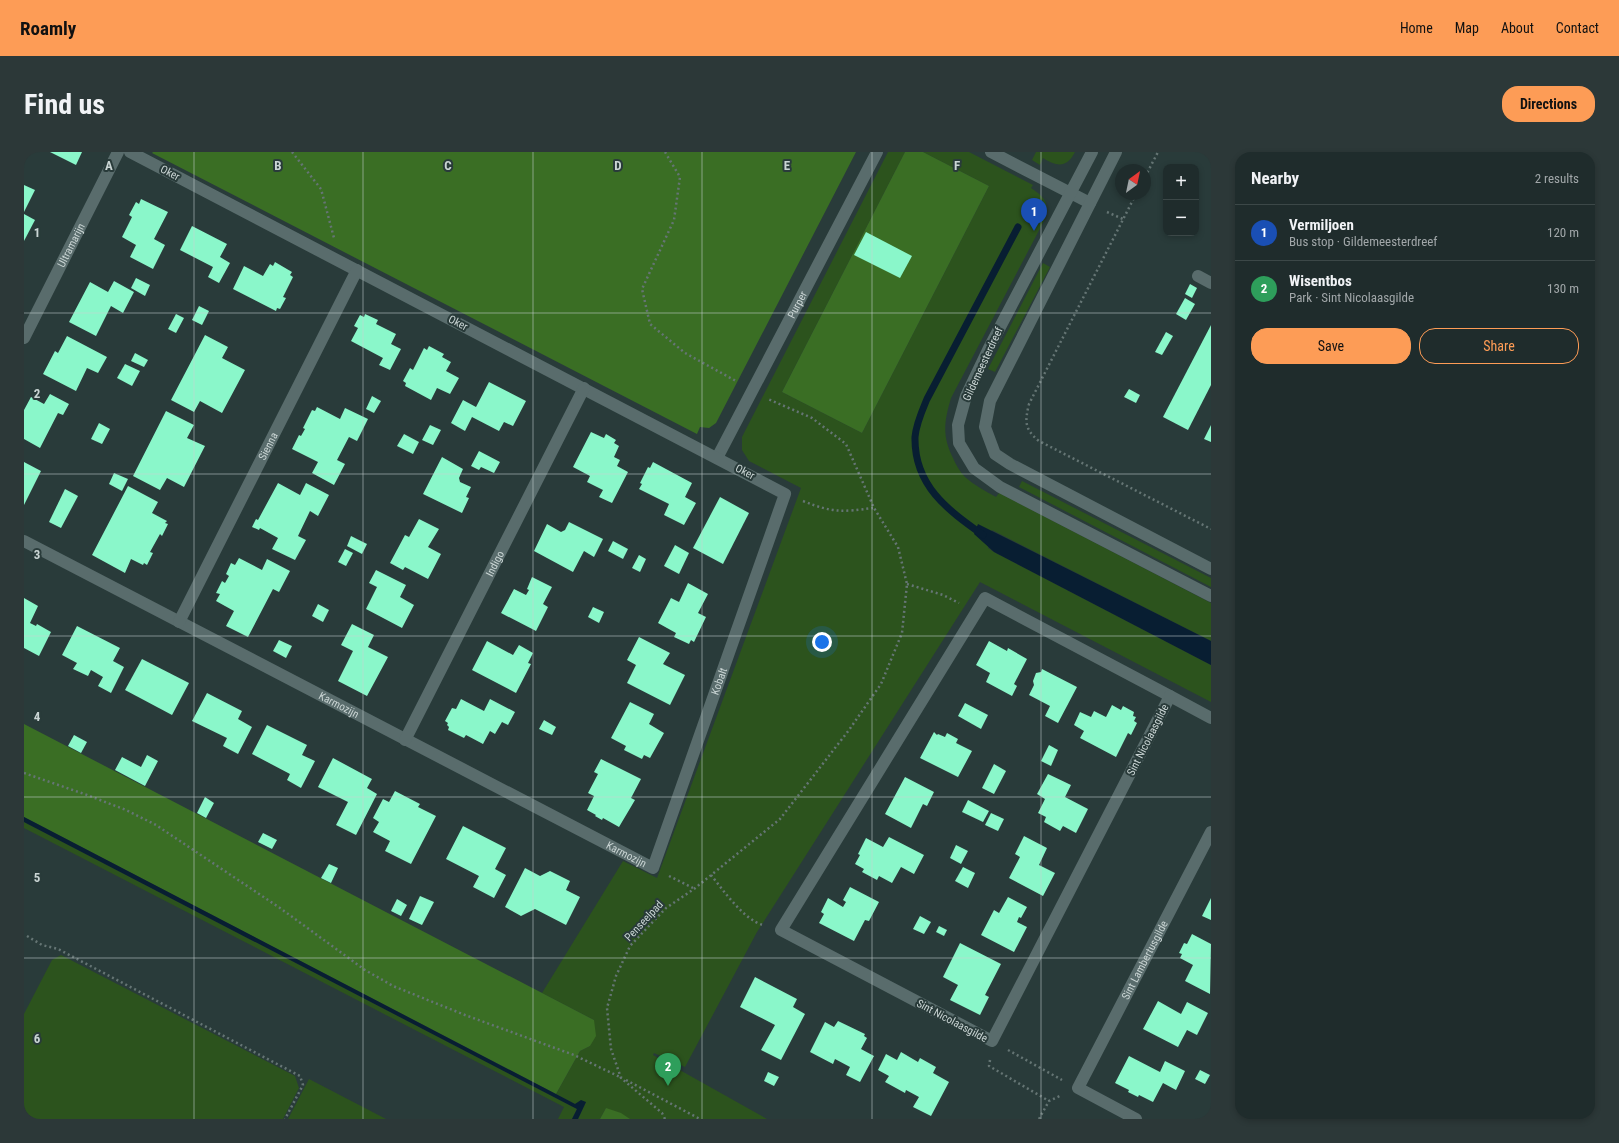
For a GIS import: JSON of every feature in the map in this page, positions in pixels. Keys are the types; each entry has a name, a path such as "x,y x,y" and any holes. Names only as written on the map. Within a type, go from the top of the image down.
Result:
{"street":[{"name":"Ultramarijn","path":"24,338 118,152"},
{"name":"Oker","path":"130,152 786,494"},
{"name":"Purper","path":"717,458 877,152"},
{"path":"991,152 1090,203"},
{"name":"Gildemeesterdreef","path":"1092,152 989,348 966,396 958,425 959,442 974,468 1000,487 1211,596"},
{"name":"Gildemeesterdreef","path":"1116,152 990,400 985,428 995,454 1010,464 1211,569"},
{"name":"Sienna","path":"179,622 357,270"},
{"path":"1198,276 1211,283"},
{"name":"Indigo","path":"405,740 584,388"},
{"name":"Kobalt","path":"653,868 786,494"},
{"name":"Karmozijn","path":"24,541 653,868"},
{"name":"Sint Nicolaasgilde","path":"985,598 1170,696 992,1041 781,930 985,598"},
{"path":"1170,696 1211,718"},
{"name":"Sint Lambertusgilde","path":"1078,1088 1211,832"},
{"path":"1078,1088 1136,1119"}],"path":[{"path":"292,152 321,189 334,240 326,254"},
{"path":"1151,165 1158,152"},
{"path":"1133,200 1029,404 1026,425 1032,435 1039,441 1211,529"},
{"path":"786,494 822,509 840,512 874,508"},
{"path":"908,584 943,595 976,612"},
{"path":"24,773 126,810 156,825 280,908 365,970 393,986 458,1013 574,1055 700,1119"},
{"name":"Penseelpad","path":"621,1078 611,1049 607,1008 616,976 630,946 666,908 694,889 653,868"},
{"path":"711,874 729,899 756,923 781,930"},
{"path":"27,936 42,945 58,949 300,1076 303,1085 285,1119"},
{"path":"1048,1101 989,1066 992,1041 1078,1088"},
{"path":"621,1078 662,1113 665,1119"},
{"path":"1039,1119 1048,1101 1078,1088"}],"green space":[{"path":"856,152 716,423 709,428 700,427 697,434 152,153"},
{"path":"888,152 905,152 782,392 862,433 989,186 923,152 969,152 1033,185 1031,188 1045,200 1047,208 1045,219 951,398 945,429 949,450 963,475 972,483 996,497 999,493 1211,603 1211,641 992,530 988,548 994,552 1211,665 1211,702 980,582 757,932 685,1067 654,1053 653,1055 767,1119 612,1119 606,1108 600,1119 578,1119 586,1102 575,1104 556,1094 580,1051 590,1046 594,1020 542,993 623,861 657,878 801,488 749,461 742,450 742,437"},
{"path":"905,152 923,152 989,186 862,433 782,392"},
{"path":"1036,152 1075,152 1069,161 1065,163 1057,164 1043,158 1040,165 1032,160"},
{"path":"1043,263 1050,267 995,372 988,369"},
{"path":"1022,481 1211,578 1211,587 1019,487"},
{"path":"24,724 594,1020 596,1036 590,1046 580,1051 556,1094 24,817"},
{"path":"24,822 577,1109 572,1119 558,1119 564,1107 24,828"},
{"path":"61,955 295,1076 299,1088 283,1119 24,1119 24,1014 52,960"},
{"path":"309,1079 386,1119 288,1119"},
{"path":"606,1108 621,1113 630,1119 600,1119"}],"water":[{"path":"978,524 1211,641 1211,665 994,552 974,534"},
{"path":"24,817 575,1104 581,1100 586,1102 578,1119 572,1119 577,1109 24,822"}],"building":[{"path":"50,152 82,152 76,165"},
{"path":"24,185 35,190 24,212"},
{"path":"141,199 168,212 154,239 165,245 153,269 130,257 136,245 122,237 132,217 129,215 136,202 139,204"},
{"path":"24,214 35,220 24,241"},
{"path":"192,226 227,244 220,257 230,263 219,283 208,277 213,267 180,250"},
{"path":"866,232 912,256 900,278 854,255"},
{"path":"275,262 292,272 290,275 293,277 283,297 286,298 280,309 277,308 276,311 233,289 244,266 263,276 270,264 273,266"},
{"path":"136,278 150,285 145,296 131,288"},
{"path":"114,281 134,292 123,313 111,306 96,336 69,322 90,282 108,292"},
{"path":"1190,284 1197,288 1192,298 1185,294"},
{"path":"1185,298 1195,304 1186,320 1176,314"},
{"path":"199,306 209,311 202,325 192,320"},
{"path":"176,314 184,318 176,333 168,329"},
{"path":"365,314 378,320 376,324 396,334 391,344 401,349 390,370 379,365 383,358 351,341 358,328 354,326 360,315 364,317"},
{"path":"1211,325 1211,385 1188,430 1163,417"},
{"path":"1166,332 1173,336 1162,355 1155,352"},
{"path":"205,335 228,347 222,358 245,370 222,413 200,401 194,412 171,400"},
{"path":"67,336 107,357 98,373 87,368 76,391 43,374 55,351 58,353"},
{"path":"429,346 444,354 442,357 451,362 446,371 459,378 450,394 437,388 431,400 405,386 406,383 403,381 410,368 413,370 424,348 427,350"},
{"path":"135,353 148,360 144,367 131,361"},
{"path":"125,364 140,371 132,386 117,378"},
{"path":"489,382 526,401 513,426 504,422 499,431 472,417 465,431 451,423 463,400 476,407"},
{"path":"1129,389 1140,395 1136,403 1124,397"},
{"path":"50,394 69,404 63,415 58,413 40,448 24,439 24,410 31,397 44,404"},
{"path":"372,396 381,401 374,413 366,409"},
{"path":"317,407 340,419 345,408 368,419 357,441 349,437 337,460 345,464 334,485 312,473 318,462 292,449 299,435 301,436 305,429 303,428 312,410 315,411"},
{"path":"166,411 194,425 187,438 205,446 184,487 167,478 160,490 133,476"},
{"path":"99,423 110,429 102,444 91,439"},
{"path":"430,425 441,430 433,445 422,440"},
{"path":"1211,425 1211,442 1204,439"},
{"path":"591,432 604,438 606,434 616,440 614,443 619,446 614,457 620,460 617,466 628,472 612,503 599,497 603,490 587,482 590,476 573,467"},
{"path":"404,434 419,442 413,454 397,446"},
{"path":"479,451 500,462 494,473 481,467 479,470 471,466"},
{"path":"442,457 463,469 459,478 460,482 471,487 466,497 469,498 462,513 423,494"},
{"path":"24,462 41,471 24,505"},
{"path":"653,462 692,483 685,497 696,503 684,525 664,515 669,504 639,489 642,484 640,483 648,467 650,468"},
{"path":"114,473 128,479 122,491 109,484"},
{"path":"278,483 300,495 306,483 329,495 318,516 310,511 298,536 306,540 295,560 272,549 278,538 260,528 259,530 252,527 256,519 258,520"},
{"path":"128,486 158,502 152,513 167,521 165,523 168,524 162,536 160,534 150,552 153,553 147,565 144,563 143,565 131,559 125,573 92,555"},
{"path":"65,489 78,496 61,528 49,522"},
{"path":"720,497 749,513 723,564 693,548"},
{"path":"419,519 439,529 428,547 441,554 428,579 405,567 403,570 390,563 405,535 409,537"},
{"path":"569,522 603,539 594,557 584,551 573,572 534,551 547,524 561,532 565,530"},
{"path":"351,536 367,544 362,554 347,546"},
{"path":"613,541 628,549 623,559 608,551"},
{"path":"675,545 689,553 679,574 664,566"},
{"path":"345,549 353,553 346,566 338,562"},
{"path":"639,555 646,559 640,572 632,568"},
{"path":"239,558 262,570 267,559 290,571 279,592 273,589 248,637 226,626 234,611 216,601 220,594 216,593 222,581 225,583 229,576 226,574 231,563 235,565"},
{"path":"376,570 406,585 400,597 414,605 402,628 366,609 377,587 369,583"},
{"path":"532,577 552,587 543,604 548,607 536,631 501,613 514,589 526,595 529,590 527,589"},
{"path":"688,583 708,594 698,613 706,617 694,642 691,640 689,644 674,637 676,633 658,623 671,598 679,602"},
{"path":"24,598 38,606 30,623 36,626 37,624 51,632 39,656 24,648"},
{"path":"318,604 329,610 323,622 312,616"},
{"path":"593,607 604,612 599,623 588,617"},
{"path":"352,624 374,635 368,647 388,657 367,696 338,681 353,651 341,645"},
{"path":"77,626 120,648 113,661 124,667 111,693 98,686 103,677 91,670 88,676 73,669 77,663 62,655"},
{"path":"639,637 670,653 663,664 685,675 670,705 627,683 636,665 627,660"},
{"path":"279,640 292,646 286,658 273,651"},
{"path":"487,641 513,655 519,645 533,653 528,663 531,664 516,693 472,670"},
{"path":"989,641 1007,651 1008,648 1027,659 1014,684 1017,686 1012,696 986,682 990,673 976,665"},
{"path":"142,659 189,683 172,715 125,690"},
{"path":"1042,669 1077,687 1058,723 1045,716 1050,706 1029,695 1034,685 1033,681 1036,673 1041,672"},
{"path":"207,693 242,711 238,719 252,727 238,754 223,746 227,738 192,721"},
{"path":"461,699 484,711 490,699 515,712 508,725 502,722 495,734 490,731 483,744 466,735 464,738 448,730 448,723 445,721 452,708 456,709"},
{"path":"630,702 654,714 649,724 664,733 650,758 644,755 642,759 624,750 626,746 611,738"},
{"path":"965,703 988,715 981,729 958,716"},
{"path":"1112,705 1121,710 1123,706 1134,712 1133,716 1136,717 1134,721 1137,723 1131,735 1128,733 1116,757 1080,738 1084,731 1074,725 1080,712 1091,717 1094,711 1106,717"},
{"path":"544,720 556,727 552,735 539,729"},
{"path":"267,725 307,745 302,755 315,761 301,788 287,780 290,774 252,754"},
{"path":"934,732 937,735 938,734 945,737 947,733 958,739 956,743 972,751 958,777 920,758"},
{"path":"74,735 87,742 81,753 68,746"},
{"path":"1049,745 1058,750 1051,766 1041,761"},
{"path":"147,755 158,761 145,786 115,770 122,757 141,767"},
{"path":"333,758 372,779 367,788 377,794 356,835 336,825 348,802 318,787"},
{"path":"601,759 641,779 631,798 635,800 619,827 603,818 602,820 587,810 594,796 588,793 598,774 594,772"},
{"path":"994,764 1006,771 994,794 982,788"},
{"path":"1048,774 1071,785 1065,797 1088,809 1076,833 1063,826 1060,831 1044,822 1046,817 1038,813 1045,799 1037,794"},
{"path":"905,777 934,792 927,806 923,804 911,828 885,814"},
{"path":"395,791 420,804 418,807 436,816 411,864 385,851 390,841 373,832 379,822 373,818 383,799 389,802"},
{"path":"205,797 214,803 206,818 197,813"},
{"path":"968,800 989,811 983,822 962,812"},
{"path":"991,813 1004,819 998,831 985,825"},
{"path":"463,826 506,848 495,869 506,875 494,898 473,887 479,876 446,859"},
{"path":"263,833 277,840 272,849 258,842"},
{"path":"1024,836 1047,848 1039,865 1055,873 1043,896 1009,878 1020,857 1015,854"},
{"path":"889,837 924,855 914,874 901,867 892,883 879,876 877,880 862,872 864,869 855,864 866,838 883,847"},
{"path":"956,845 968,851 961,864 950,858"},
{"path":"329,864 338,868 331,883 321,878"},
{"path":"963,867 975,873 968,888 955,881"},
{"path":"525,868 540,876 550,871 570,881 566,890 580,897 566,925 535,909 521,916 505,907"},
{"path":"850,887 879,902 869,921 865,920 854,941 819,923 824,914 821,912 828,898 843,907 846,902 843,900"},
{"path":"420,896 434,902 422,925 409,919"},
{"path":"1008,897 1027,907 1017,922 1027,927 1014,952 981,935 994,910 999,913"},
{"path":"1211,898 1211,920 1202,916"},
{"path":"397,899 407,905 401,916 391,911"},
{"path":"920,916 931,922 924,934 913,929"},
{"path":"939,926 947,930 944,936 936,932"},
{"path":"1192,934 1211,944 1210,994 1185,981 1193,965 1180,958 1182,954 1179,953 1184,943 1187,944"},
{"path":"960,943 1001,964 985,995 989,997 980,1015 950,1000 958,985 943,977"},
{"path":"755,977 797,999 793,1007 805,1014 781,1060 761,1050 775,1025 740,1007"},
{"path":"1158,1001 1181,1014 1187,1002 1208,1013 1197,1035 1187,1030 1178,1047 1143,1029"},
{"path":"838,1021 865,1034 864,1036 867,1038 861,1049 874,1056 860,1082 846,1075 850,1067 835,1059 833,1064 810,1052 825,1022 834,1027"},
{"path":"901,1052 918,1062 920,1058 936,1067 933,1073 949,1082 931,1116 913,1107 919,1097 906,1090 905,1093 885,1082 889,1076 878,1070 886,1054 897,1060"},
{"path":"1129,1056 1160,1072 1165,1061 1185,1071 1176,1090 1163,1083 1153,1102 1139,1095 1138,1097 1128,1092 1129,1090 1115,1083"},
{"path":"1200,1070 1210,1075 1205,1084 1195,1079"},
{"path":"768,1072 779,1077 774,1086 764,1081"}],"waterway":[{"path":"983,535 946,506 927,483 920,469 916,454 915,437 918,422 927,399 1018,227"}],"place":[{"name":"Vermiljoen","path":"1034,231"},
{"name":"Wisentbos","path":"668,1086"}]}
